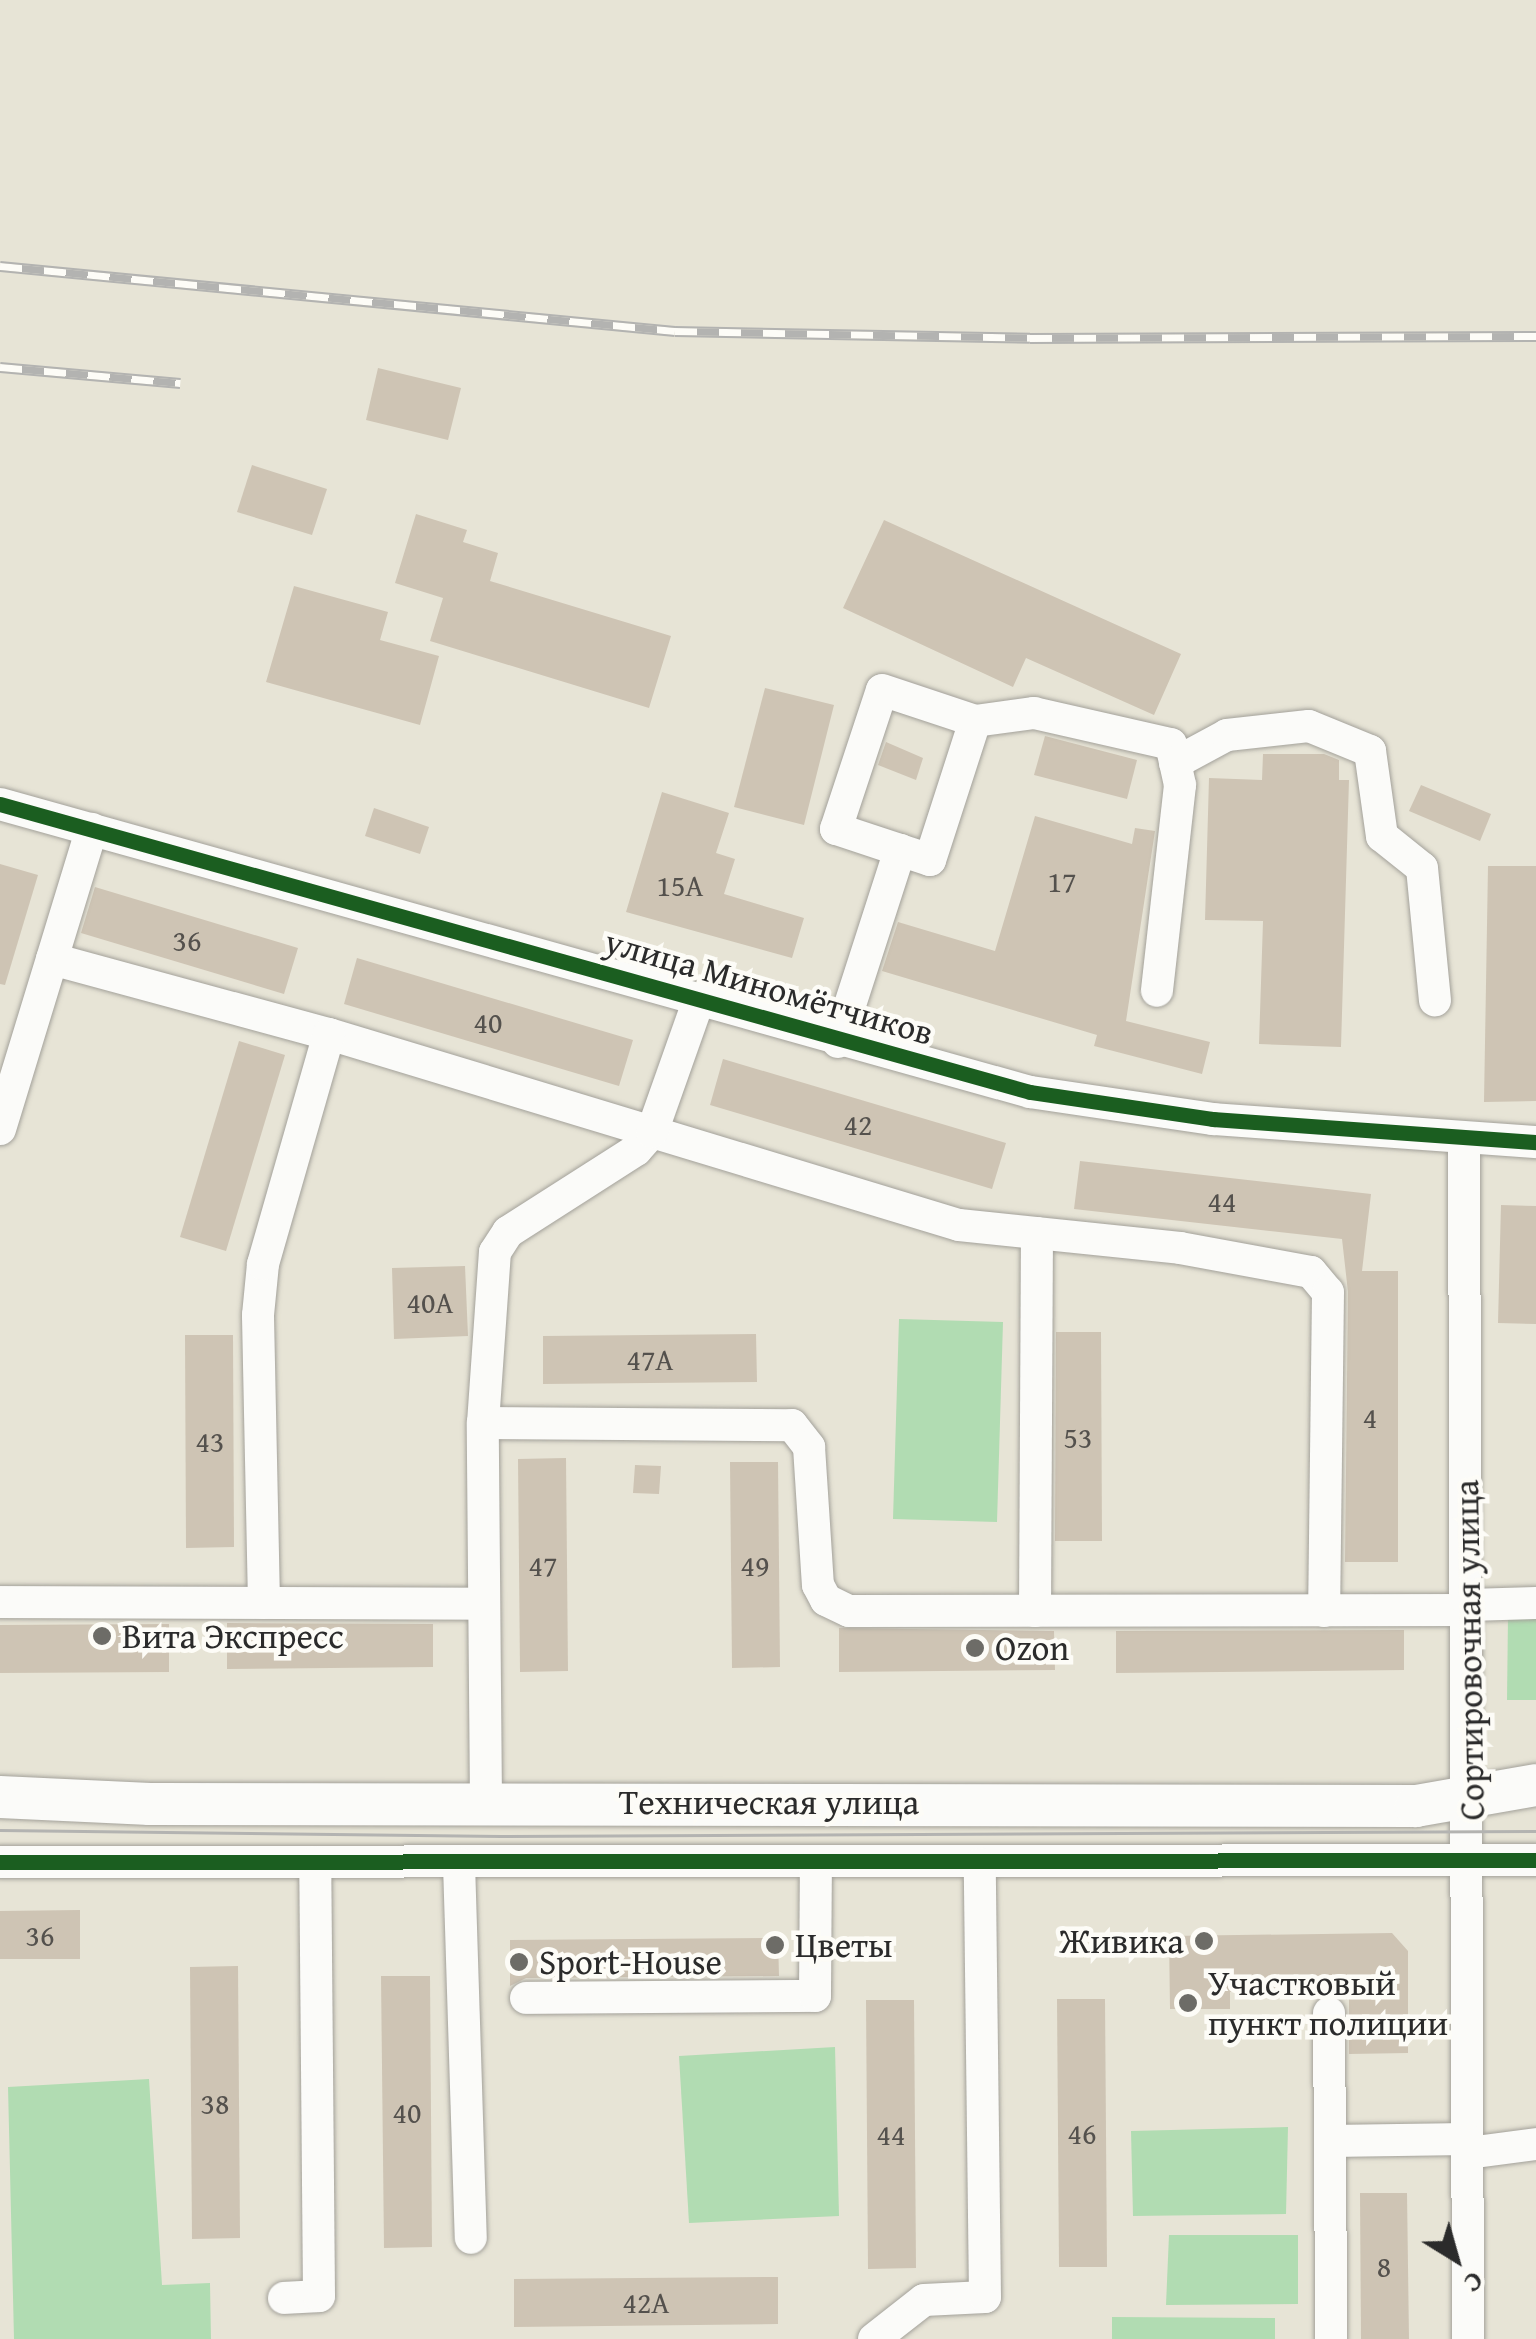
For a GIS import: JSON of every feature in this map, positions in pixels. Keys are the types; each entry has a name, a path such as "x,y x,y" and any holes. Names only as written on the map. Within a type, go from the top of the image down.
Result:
{"main road":[{"name":"Техническая улица","path":"0,1797 150,1804 1416,1806 1536,1786"}],"street":[{"path":"975,721 930,860 836,829 882,690 975,721 1034,713 1171,744 1180,785 1158,991"},
{"path":"1175,763 1226,736 1309,726 1370,750 1382,836 1422,868 1435,1000"},
{"name":"улица Миномётчиков","path":"0,804 700,999 838,1042 1030,1092 1213,1118 1464,1141 1536,1142"},
{"path":"0,1130 92,829"},
{"path":"838,1042 900,850"},
{"path":"52,959 329,1034 959,1225 1180,1248 1310,1272 1324,1284 1324,1610"},
{"path":"486,1802 483,1422 495,1252 508,1232 636,1150 652,1132 700,999"},
{"path":"264,1604 258,1316 263,1264 329,1034"},
{"name":"Сортировочная улица","path":"1464,1141 1471,1796 1468,2339"},
{"path":"1035,1611 1037,1234"},
{"path":"483,1422 792,1424 809,1447 811,1550 826,1600 849,1611 1324,1610 1536,1603"},
{"path":"0,1602 477,1604"},
{"path":"0,1862 980,1864 1536,1860"},
{"path":"284,2298 319,2296 315,1862"},
{"path":"459,1864 471,2238"},
{"path":"526,1998 815,1996 816,1864"},
{"path":"874,2339 924,2300 984,2297 980,1864"},
{"path":"1329,2013 1331,2339"},
{"path":"1330,2141 1467,2146 1536,2144"}],"green space":[{"path":"899,1319 1003,1322 997,1522 893,1519"},
{"path":"1536,1615 1536,1700 1507,1700 1508,1616"},
{"path":"835,2047 839,2216 689,2223 679,2056"},
{"path":"149,2079 162,2285 210,2283 211,2339 14,2339 8,2087"},
{"path":"1288,2127 1286,2214 1133,2216 1131,2131"},
{"path":"1169,2235 1298,2235 1298,2304 1166,2305"},
{"path":"1112,2317 1275,2318 1275,2339 1112,2339"}],"building":[{"path":"378,368 461,388 448,440 366,420"},
{"path":"252,465 327,489 312,535 237,512"},
{"path":"416,514 467,530 463,542 498,553 490,581 671,636 649,708 430,641 443,598 395,583"},
{"path":"884,520 1181,654 1154,715 1026,658 1013,687 843,608"},
{"path":"294,586 388,612 380,640 439,656 420,725 266,682"},
{"path":"765,688 834,705 804,825 734,807"},
{"path":"1045,736 1137,760 1127,799 1034,775"},
{"path":"886,742 923,758 916,780 878,765"},
{"path":"1263,754 1324,754 1339,760 1339,780 1349,780 1341,1047 1259,1044 1263,921 1205,920 1209,778 1262,780"},
{"path":"1421,785 1491,814 1480,841 1409,811"},
{"path":"662,792 729,813 716,853 735,859 724,894 804,918 792,958 626,912"},
{"path":"374,808 429,827 420,854 365,836"},
{"path":"1035,816 1132,844 1135,828 1155,831 1126,1021 1210,1042 1202,1074 1094,1046 1097,1035 882,971 898,922 995,951"},
{"path":"0,864 38,875 5,985 0,984"},
{"path":"1488,866 1536,866 1536,1101 1484,1102"},
{"path":"95,887 298,948 284,994 81,933"},
{"path":"357,958 633,1040 619,1086 344,1004"},
{"path":"239,1041 285,1055 226,1251 180,1237"},
{"path":"723,1059 1006,1143 992,1189 710,1105"},
{"path":"1080,1161 1371,1194 1362,1271 1398,1271 1398,1562 1345,1562 1348,1292 1342,1239 1074,1209"},
{"path":"1501,1205 1536,1206 1536,1324 1498,1323"},
{"path":"465,1266 468,1336 394,1339 392,1268"},
{"path":"1056,1332 1101,1332 1102,1541 1055,1541"},
{"path":"756,1334 757,1382 543,1384 543,1336"},
{"path":"185,1335 233,1335 234,1547 186,1548"},
{"path":"566,1458 568,1671 520,1672 518,1459"},
{"path":"730,1462 778,1462 780,1667 732,1668"},
{"path":"635,1465 661,1466 659,1494 633,1493"},
{"path":"227,1623 433,1624 433,1667 227,1669"},
{"path":"169,1624 169,1672 0,1673 0,1625"},
{"path":"839,1628 1054,1631 1055,1670 839,1672"},
{"path":"1404,1630 1404,1670 1116,1673 1116,1631"},
{"path":"80,1910 80,1959 0,1959 0,1911"},
{"path":"1392,1933 1408,1951 1408,2053 1349,2054 1349,1991 1230,1992 1230,2009 1170,2009 1169,1936"},
{"path":"778,1938 779,1976 526,1978 510,1986 510,1940"},
{"path":"238,1966 240,2238 192,2239 190,1967"},
{"path":"381,1976 430,1976 432,2247 384,2248"},
{"path":"1057,1999 1105,1999 1107,2267 1059,2267"},
{"path":"866,2000 914,2000 916,2268 868,2269"},
{"path":"1360,2193 1407,2193 1409,2339 1361,2339"},
{"path":"778,2277 778,2324 514,2327 514,2279"}],"tram line":[{"path":"0,1830 500,1836 1536,1831"}],"railway":[{"path":"0,266 675,331 1030,338 1536,336"},
{"path":"0,367 180,383"}],"cycle path":[{"path":"0,804 1030,1092 1213,1119 1536,1142"},
{"path":"0,1862 1536,1860"}],"place":[{"name":"Вита Экспресс","path":"102,1636"},
{"name":"Ozon","path":"975,1648"},
{"name":"Живика","path":"1204,1941"},
{"name":"Цветы","path":"775,1945"},
{"name":"Sport-House","path":"519,1962"},
{"name":"Участковый пункт полиции","path":"1188,2003"}]}
